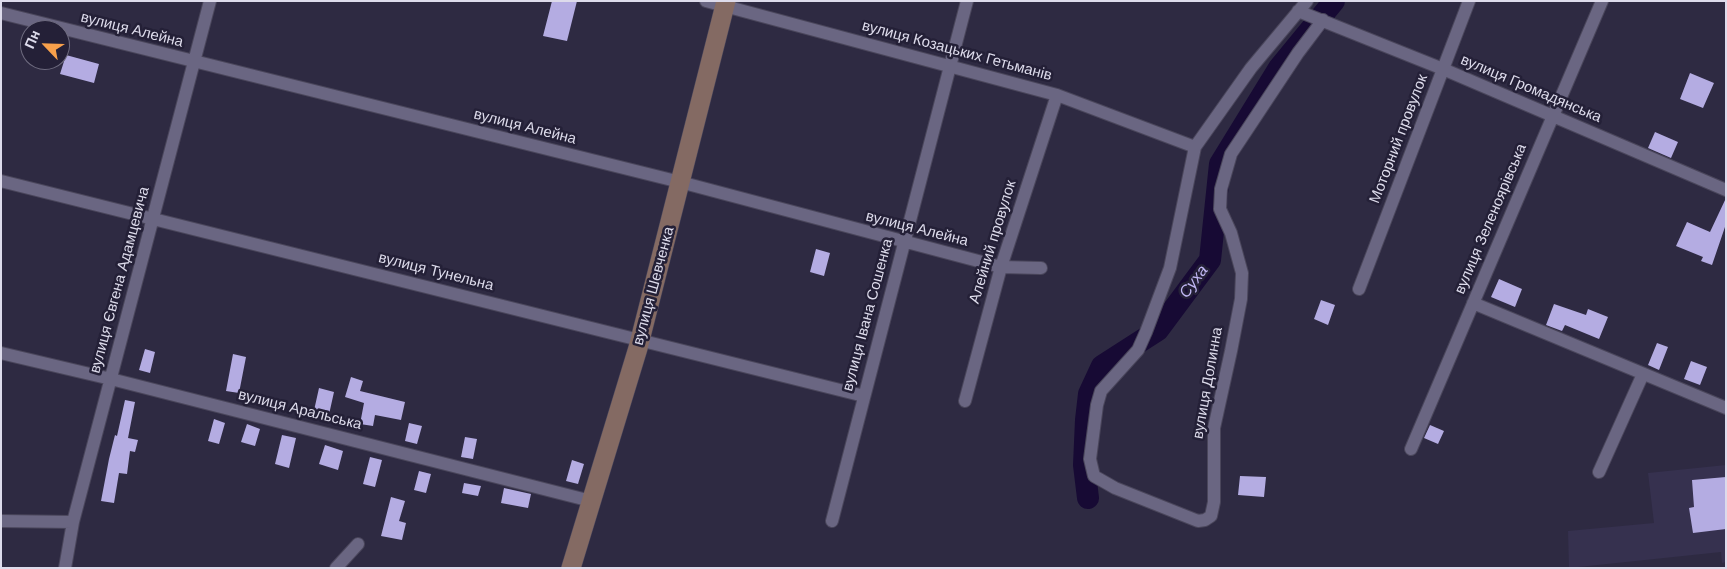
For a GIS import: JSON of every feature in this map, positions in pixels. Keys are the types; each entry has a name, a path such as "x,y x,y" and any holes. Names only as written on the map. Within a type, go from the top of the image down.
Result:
{"street":[{"name":"вулиця Євгена Адамцевича","path":"65,568 73,522 153,217 196,62 210,1"},
{"name":"вулиця Козацьких Гетьманів","path":"706,1 726,4 1058,95 1195,147"},
{"name":"вулиця Івана Сошенка","path":"832,521 903,243 968,1"},
{"name":"Моторний провулок","path":"1359,289 1470,1"},
{"name":"вулиця Зеленоярівська","path":"1411,449 1602,1"},
{"name":"вулиця Шевченка","path":"571,568 640,340 726,4"},
{"name":"вулиця Громадянська","path":"1303,9 1323,20 1726,190"},
{"path":"1195,147 1251,68 1303,9"},
{"name":"вулиця Алейна","path":"1,14 680,182 903,243 1001,267 1041,268"},
{"name":"вулиця Долинна","path":"1195,147 1170,268 1138,350 1101,391 1097,405 1090,459 1094,476 1115,488 1198,521 1205,520 1211,516 1214,502 1214,428 1231,351 1240,299 1242,273 1231,233 1220,209 1221,189 1231,154 1298,52 1323,20"},
{"name":"Алейний провулок","path":"965,401 1001,267 1058,95"},
{"name":"вулиця Тунельна","path":"1,180 864,396"},
{"path":"1473,303 1726,408"},
{"name":"вулиця Аральська","path":"1,353 111,379 590,501"},
{"path":"1599,472 1643,374"},
{"path":"1,521 73,522"},
{"path":"336,568 358,544"}],"shaded area":[{"path":"1726,465 1726,562 1722,563 1721,552 1569,568 1568,531 1654,523 1648,473"}],"building":[{"path":"552,1 577,1 567,41 543,36"},
{"path":"70,56 99,64 94,83 60,74 61,70 70,70"},
{"path":"1690,73 1714,83 1703,108 1680,99"},
{"path":"1655,132 1678,142 1671,158 1648,148"},
{"path":"1726,198 1726,224 1712,265 1701,261 1703,257 1676,246 1687,222 1710,232"},
{"path":"816,249 830,253 824,276 810,272"},
{"path":"1499,279 1522,289 1515,307 1491,297"},
{"path":"1321,300 1335,305 1328,325 1314,319"},
{"path":"1554,304 1586,315 1588,309 1608,317 1599,339 1565,325 1562,331 1546,325"},
{"path":"1657,343 1668,347 1659,370 1648,365"},
{"path":"145,349 155,352 150,373 139,370"},
{"path":"233,354 246,357 239,393 226,391"},
{"path":"1691,361 1707,367 1700,385 1684,379"},
{"path":"351,377 363,381 360,391 405,402 401,420 375,415 373,426 360,424 364,403 345,397"},
{"path":"319,388 334,392 328,419 313,415"},
{"path":"125,400 135,402 128,438 138,440 135,452 130,451 127,474 119,473 114,503 101,501 109,459 115,435 117,436"},
{"path":"214,419 225,423 219,444 208,441"},
{"path":"409,423 422,426 417,444 405,441"},
{"path":"247,424 260,429 255,446 241,442"},
{"path":"1430,425 1444,431 1438,444 1424,438"},
{"path":"282,435 296,438 289,468 275,464"},
{"path":"465,437 477,439 473,459 461,457"},
{"path":"325,445 343,451 338,470 319,464"},
{"path":"370,457 382,460 375,487 363,484"},
{"path":"572,460 584,464 578,484 566,481"},
{"path":"419,471 431,474 426,493 414,490"},
{"path":"1240,476 1266,477 1264,497 1238,495"},
{"path":"1726,477 1726,529 1693,533 1689,508 1694,507 1692,480"},
{"path":"464,483 481,486 478,496 462,493"},
{"path":"504,488 531,494 528,508 501,503"},
{"path":"391,497 405,501 399,521 406,523 402,540 381,536"}],"waterway":[{"name":"Суха","path":"1088,498 1084,465 1086,420 1089,394 1102,366 1158,330 1210,260 1220,164 1279,68 1334,1"}]}
